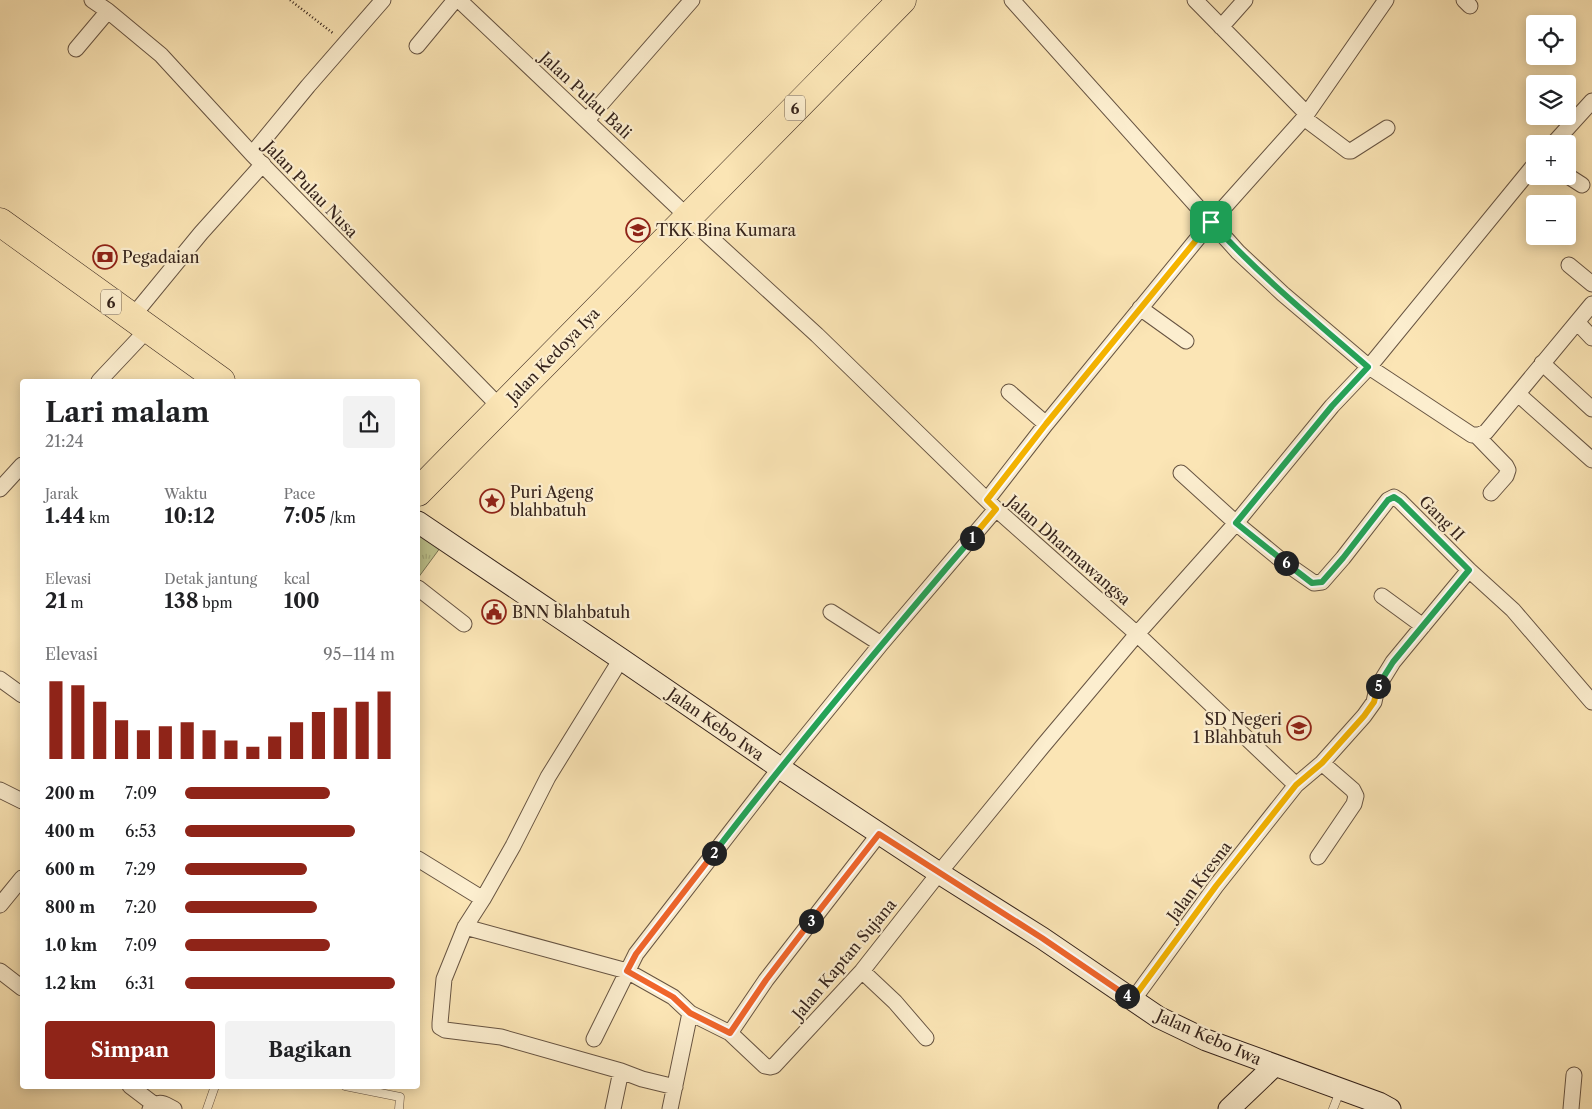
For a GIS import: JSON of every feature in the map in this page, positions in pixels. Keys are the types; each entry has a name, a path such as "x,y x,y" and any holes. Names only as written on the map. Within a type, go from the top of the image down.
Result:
{"highway":[{"name":"6","path":"688,216 902,0"},
{"name":"Jalan Kedoya Iya","path":"420,490 688,216"},
{"name":"6","path":"1,224 218,379"}],"main road":[{"name":"Jalan Kebo Iwa","path":"420,523 780,768 939,873 1042,938 1158,1017 1197,1036 1274,1066 1379,1103 1390,1109"},
{"path":"1233,1108 1274,1066"}],"street":[{"name":"Jalan Pulau Nusa","path":"92,0 161,55 252,154 501,408"},
{"path":"252,154 345,42 383,0"},
{"path":"417,46 455,0"},
{"name":"Jalan Pulau Bali","path":"459,0 688,216"},
{"path":"587,120 692,0"},
{"path":"1012,0 1238,252 1283,294 1368,367 1472,435 1486,432 1542,362 1592,304"},
{"path":"1195,0 1305,115 1348,151 1387,128"},
{"path":"1221,27 1245,0"},
{"path":"594,1040 636,954 780,768 992,505 1046,424 1211,222 1305,115 1386,0"},
{"path":"76,49 108,11"},
{"path":"1561,135 1592,101"},
{"path":"100,379 201,233 263,164"},
{"name":"Jalan Kaptan Sujana","path":"730,1033 765,1066 774,1066 862,971 1042,747 1137,634 1236,523 1332,406 1368,367 1526,175"},
{"path":"1576,182 1582,186"},
{"name":"Jalan Dharmawangsa","path":"688,216 817,335 992,505 1137,634 1296,785"},
{"path":"1569,265 1592,284"},
{"path":"1140,308 1186,341"},
{"path":"1576,322 1592,338"},
{"path":"1542,362 1592,409"},
{"path":"1009,392 1046,424"},
{"path":"1518,394 1592,460"},
{"path":"1476,435 1508,470 1506,476 1491,493"},
{"path":"0,489 20,466"},
{"path":"1181,473 1236,523"},
{"name":"Gang II","path":"1236,523 1312,583 1317,583 1322,582 1388,500 1394,497 1513,610 1592,702"},
{"name":"Jalan Kresna","path":"1132,1000 1216,886 1296,785 1322,763 1364,716 1374,702 1377,688 1393,662 1469,570"},
{"path":"420,590 464,624"},
{"path":"1382,596 1423,626"},
{"path":"831,612 881,644"},
{"path":"621,659 548,778 518,838 483,899 464,927 444,978 440,1027 445,1030 502,1036 621,1070 642,1079 675,1087"},
{"path":"0,679 20,694"},
{"path":"1318,857 1354,804 1356,796 1353,790 1322,763"},
{"path":"0,790 20,800"},
{"path":"464,927 629,966 673,997 690,1013 730,1033 766,980 879,834"},
{"path":"420,860 483,899"},
{"path":"0,905 20,880"},
{"path":"0,971 20,986"},
{"path":"862,971 896,1002 926,1038"},
{"path":"670,1109 690,1013"},
{"path":"613,1109 621,1070"},
{"path":"1571,1109 1574,1075"},
{"path":"133,1089 153,1107 158,1103 164,1103 174,1109"}],"lane":[{"path":"207,1109 214,1089"},
{"path":"359,1089 400,1098 399,1109"},
{"path":"1333,1109 1341,1090"}],"path":[{"path":"290,0 345,42"}],"green space":[{"path":"420,529 443,544 420,575"}],"place":[{"name":"TKK Bina Kumara","path":"638,230"},
{"name":"Pegadaian","path":"105,257"},
{"name":"Puri Ageng blahbatuh","path":"492,501"},
{"name":"BNN blahbatuh","path":"494,612"},
{"name":"SD Negeri 1 Blahbatuh","path":"1299,728"}],"route":[{"path":"1211,222 1238,252 1283,294 1368,367 1332,406 1236,523 1312,583 1317,583 1322,582 1388,500 1394,497 1469,570 1393,662 1377,688 1374,702 1364,716 1322,763 1296,785 1216,886 1132,1000 1042,938 879,834 766,980 730,1033 690,1013 673,997 627,971 636,954 780,768 881,644 996,509 987,500 1046,424 1211,222"}]}
